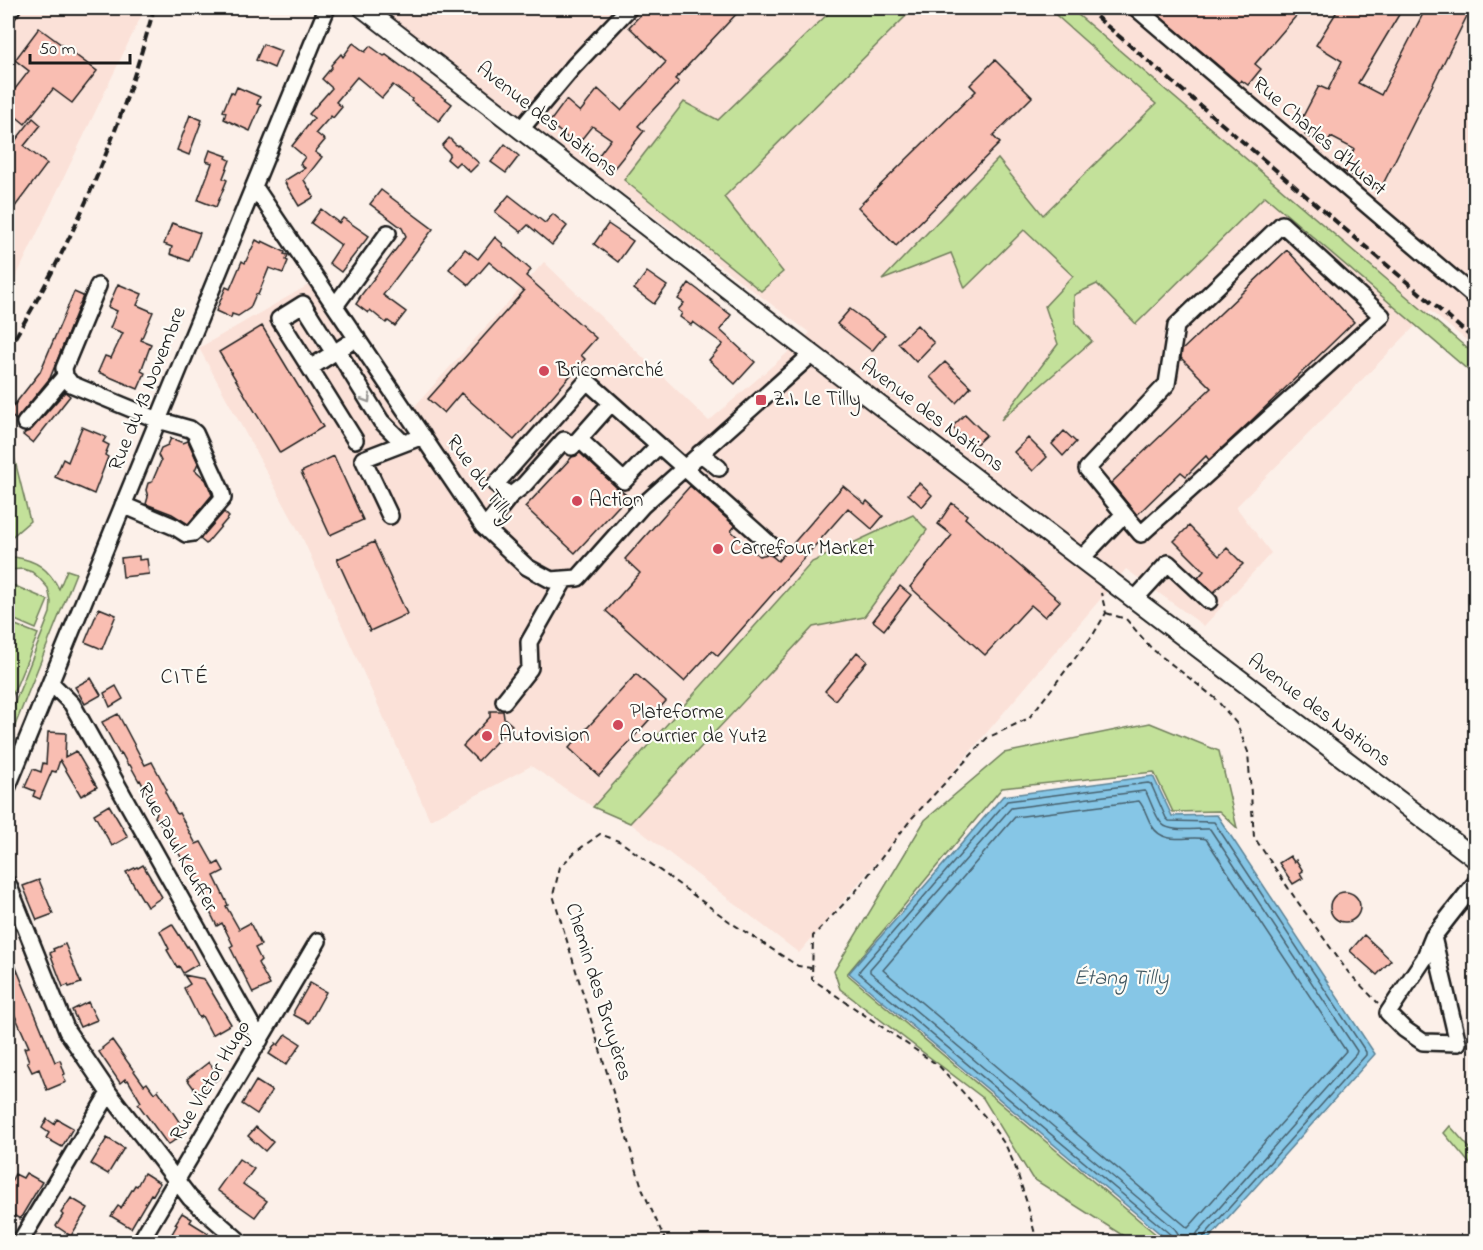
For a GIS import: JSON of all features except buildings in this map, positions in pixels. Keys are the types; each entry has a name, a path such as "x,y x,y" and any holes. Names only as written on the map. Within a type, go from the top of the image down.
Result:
{"main road":[{"name":"Avenue des Nations","path":"363,8 812,354 1476,859"}],"street":[{"path":"8,13 12,8"},
{"name":"Rue du 13 Novembre","path":"8,786 327,8"},
{"path":"521,129 574,66 629,8"},
{"name":"Rue Charles d’Huart","path":"1136,8 1476,298"},
{"name":"Rue du Tilly","path":"254,186 485,528 527,567 551,580 565,579"},
{"path":"1282,224 1382,316 1141,534 1124,514 1087,469 1167,384 1176,326 1282,224"},
{"path":"335,306 388,233"},
{"path":"98,286 64,368 65,376 71,384 158,420 190,429 195,433 223,498 193,533 186,534 123,505"},
{"path":"355,440 279,319 303,304 381,421 403,443"},
{"path":"310,368 357,338"},
{"path":"504,700 530,669 529,642 565,579 578,578 642,506 812,354"},
{"path":"25,423 65,376"},
{"path":"510,496 496,484 587,381 772,546"},
{"path":"485,528 510,496 524,485 564,440 572,447 611,403"},
{"path":"390,516 363,459 423,436"},
{"path":"579,439 624,481 658,446"},
{"path":"700,453 719,468"},
{"path":"1081,559 1124,514"},
{"path":"1135,599 1168,563 1209,601"},
{"name":"Rue Paul Keuffer","path":"51,683 72,704 260,1040"},
{"path":"1432,937 1458,1043 1423,1042 1404,1029 1388,1013 1424,959 1432,937 1476,882"},
{"path":"8,884 67,1031 109,1094 190,1198 238,1240 237,1242"},
{"name":"Rue Victor Hugo","path":"140,1242 318,941"},
{"path":"20,1242 109,1094"}],"path":[{"path":"1037,1242 1015,1166 1006,1146 988,1120 939,1066 812,979 813,936 856,891 912,818 987,738 1029,718 1093,635 1106,613 1100,587 1107,578"},
{"path":"1106,613 1126,620 1152,650 1215,698 1237,724 1248,752 1254,837 1348,972 1388,1013"},
{"name":"Chemin des Bruyères","path":"666,1242 643,1191 553,895 560,867 574,853 600,834 621,842 733,924 798,966 812,968"}],"shaded area":[{"path":"8,8 145,8 8,294"},
{"path":"374,8 1475,8 1475,347 1430,311 1236,507 1271,553 1204,626 1126,569 799,953 630,823 813,627 864,617 927,530 913,516 812,562 593,807 531,766 430,820 302,537 199,348 317,280 406,416 544,262 709,421 810,333"}],"green space":[{"path":"834,8 914,8 724,197 783,272 761,291 624,180 684,102 718,120"},
{"path":"1048,8 1070,8 1475,355 1475,376 1265,196 1136,324 1097,284 1074,295 1075,323 1092,341 1001,420 1058,344 1045,306 1073,276 1024,230 965,288 951,253 882,280 998,159 1043,215 1156,104"},
{"path":"8,433 30,521 8,540"},
{"path":"913,515 927,530 864,617 813,627 630,823 593,807 812,562"},
{"path":"8,558 29,560 41,567 51,576 59,589 67,570 76,573 8,743 8,720 50,613 51,602 48,588 32,572 23,569 8,570"},
{"path":"8,583 48,600 36,629 8,617"},
{"path":"8,622 38,634 8,706"},
{"path":"1150,723 1219,751 1237,828 1219,811 1173,812 1154,772 1002,788 847,974 1165,1242 1133,1242 1032,1178 983,1098 840,989 834,971 925,820 1004,753"},
{"path":"1450,1126 1475,1154 1475,1170 1444,1133"}],"water":[{"name":"Étang Tilly","path":"1153,776 1172,816 1217,815 1375,1054 1206,1242 1170,1242 849,973 1003,796"}],"railway":[{"path":"8,349 54,268 94,184 127,97 154,8"},
{"path":"1086,8 1476,341"}],"place":[{"name":"Bricomarché","path":"544,371"},
{"name":"Z.I. Le Tilly","path":"761,400"},
{"name":"Action","path":"577,501"},
{"name":"Carrefour Market","path":"718,549"},
{"name":"Plateforme Courrier de Yutz","path":"618,725"},
{"name":"Autovision","path":"487,736"}],"district":[{"name":"CITÉ","path":"185,678"}]}
